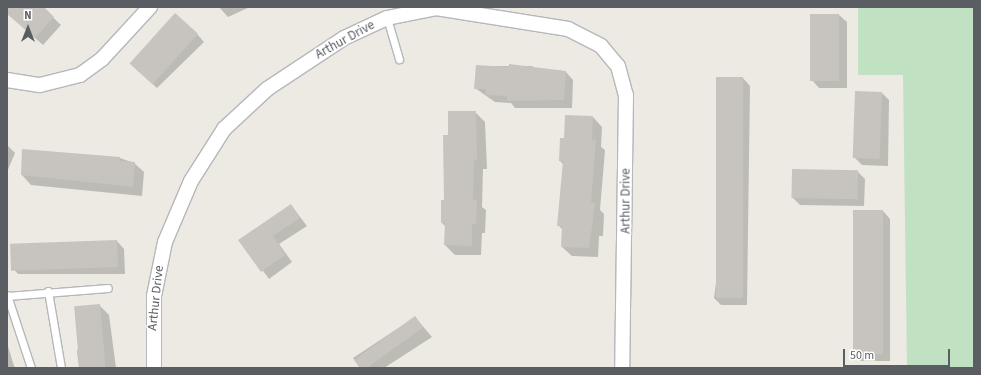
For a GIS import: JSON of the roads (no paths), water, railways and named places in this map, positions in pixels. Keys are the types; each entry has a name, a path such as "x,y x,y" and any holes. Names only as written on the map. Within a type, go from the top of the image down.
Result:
{"street":[{"path":"7,80 40,85 80,75 102,59 150,7"},
{"name":"Arthur Drive","path":"154,368 152,328 160,260 172,224 208,152 242,110 267,89 344,38 387,18 436,7 568,29 601,46 618,66 626,95 622,368"}],"lane":[{"path":"387,18 399,60"},
{"path":"31,368 7,296 48,291 108,288"},
{"path":"48,291 62,368"}]}
